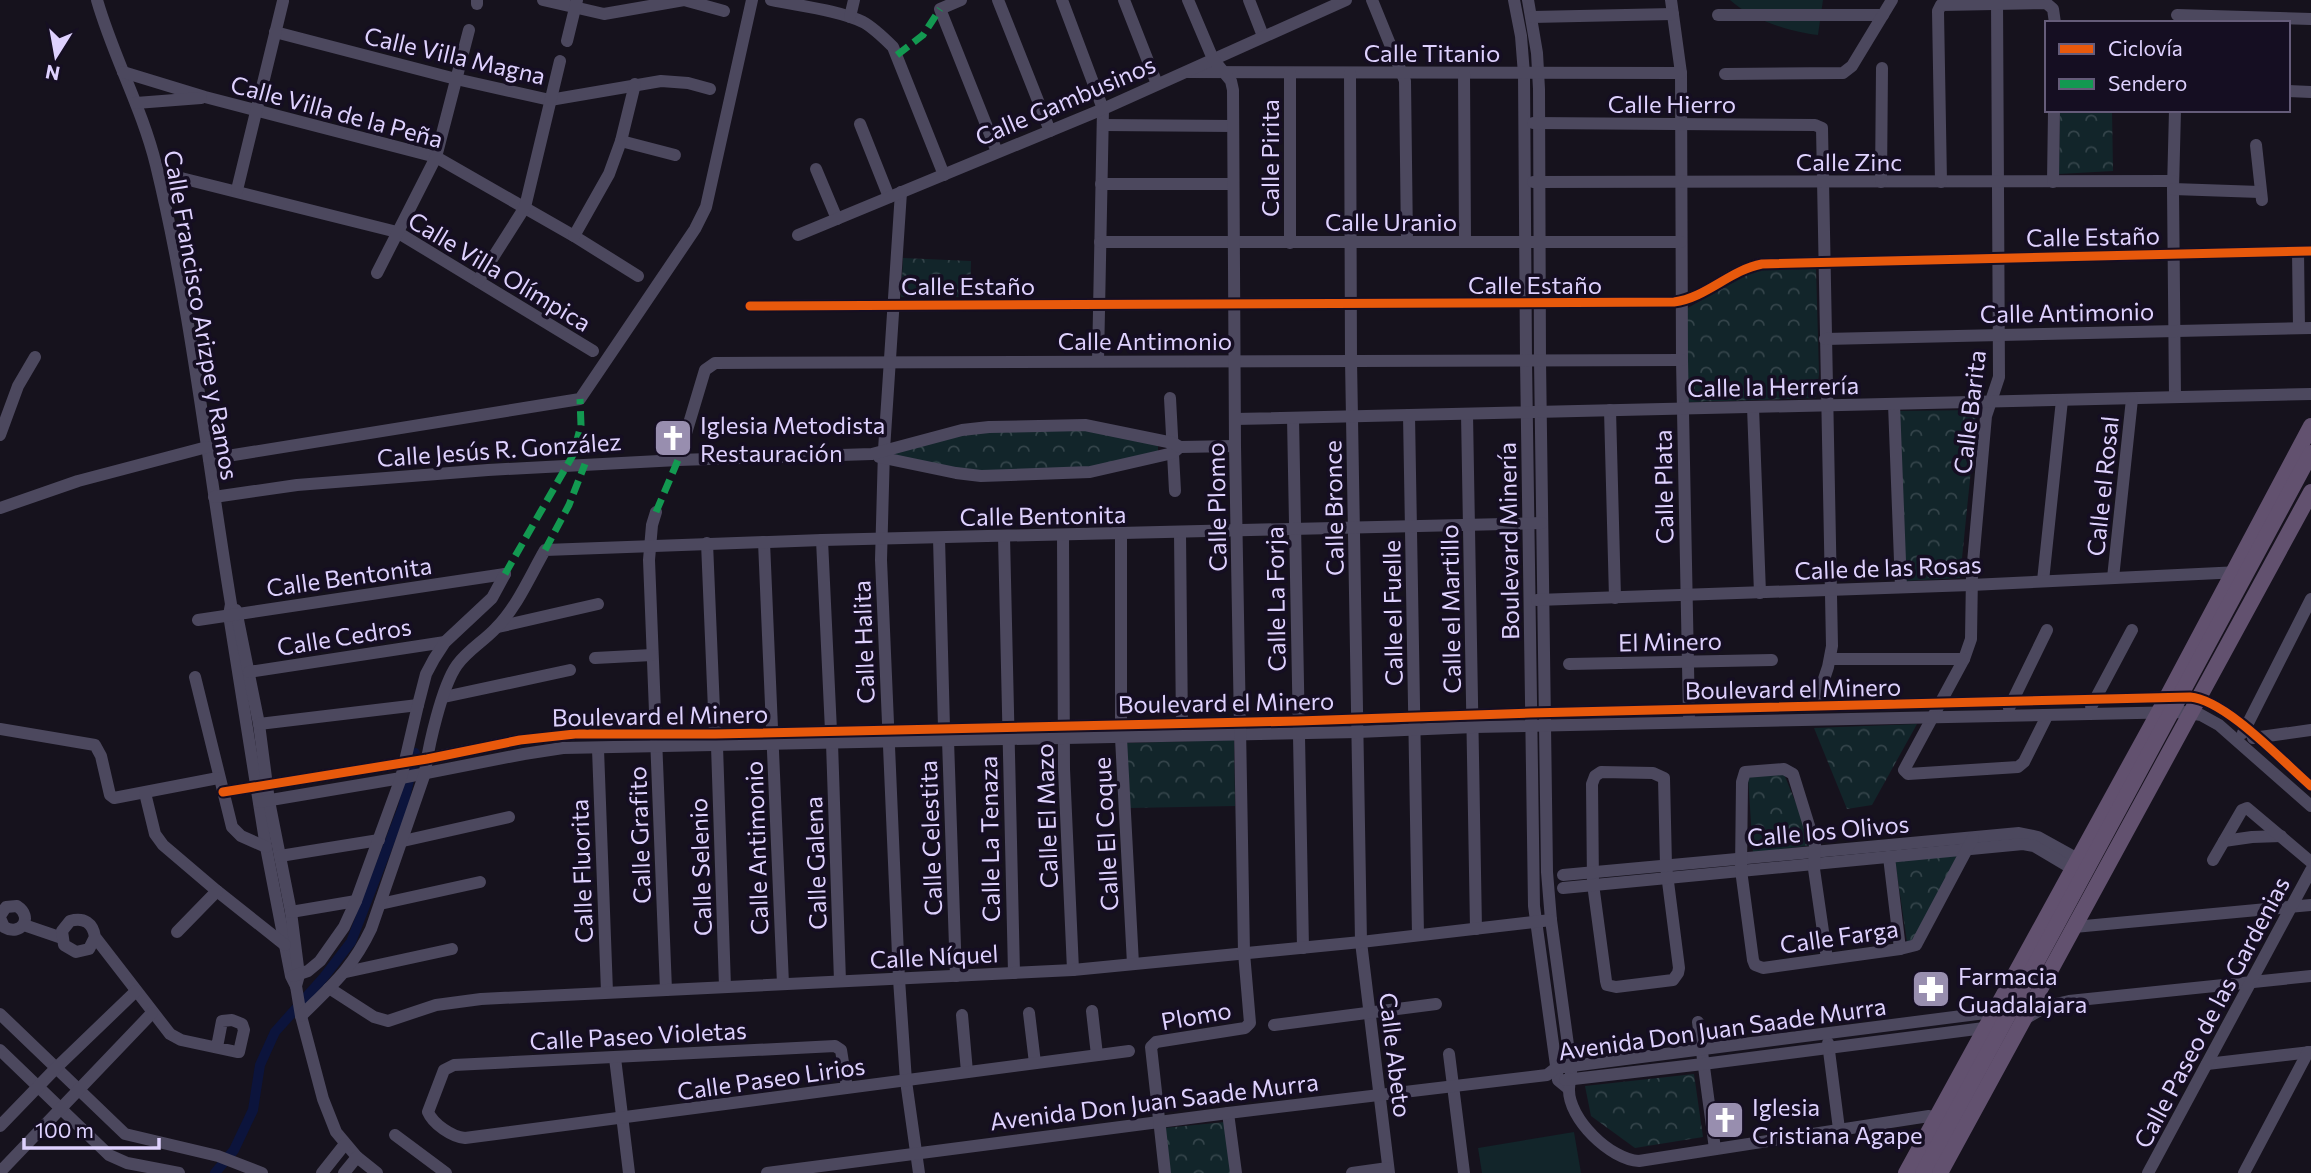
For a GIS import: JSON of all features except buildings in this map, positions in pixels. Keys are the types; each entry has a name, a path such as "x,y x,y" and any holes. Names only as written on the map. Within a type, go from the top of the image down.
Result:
{"main road":[{"path":"1906,1173 1943,1119 2169,706 2240,572 2311,426"},
{"path":"2240,572 2311,453"},
{"path":"1940,1173 2024,1013 2197,705 2311,492"},
{"path":"2024,1013 2081,867"},
{"path":"1923,1173 1943,1119 1985,1028 1998,1019 2024,1013"}],"street":[{"name":"Calle Francisco Arizpe y Ramos","path":"97,0 136,103 155,164 167,219 262,784 266,847 285,945 296,984"},
{"path":"542,0 576,4 604,14 684,0 724,12"},
{"path":"0,508 78,481 208,453 580,400 702,218 711,191 752,0"},
{"path":"739,67 747,52 761,0"},
{"path":"771,0 850,17 865,23 893,47 944,174"},
{"path":"850,17 854,0"},
{"path":"961,0 940,9 997,152"},
{"path":"998,0 1050,131"},
{"path":"1062,0 1103,109 1098,361"},
{"path":"1124,0 1157,84"},
{"name":"Calle Plomo","path":"1188,0 1213,59 1233,86 1235,446 1244,953 1249,1026"},
{"path":"1250,0 1264,36"},
{"name":"Calle Gambusinos","path":"798,235 1103,109 1264,36 1315,6 1346,0"},
{"path":"1372,0 1403,73 1407,91 1408,242"},
{"name":"Boulevard Minería","path":"1514,0 1531,74"},
{"name":"Boulevard Minería","path":"1528,0 1532,17 1532,303 1537,600 1545,719 1547,872 1562,1076"},
{"name":"Calle Plata","path":"1671,0 1681,73 1682,409 1689,723"},
{"path":"1852,0 1853,15"},
{"path":"1725,74 1843,73 1853,66 1892,0"},
{"path":"2177,0 2177,19 2311,19"},
{"path":"237,190 284,1"},
{"name":"Calle Barita","path":"1997,1 1999,377 1989,402 1972,585 1972,629 1964,659 1904,770 1908,774 2018,767 2024,762 2047,716"},
{"path":"1941,182 1938,11 1945,3 2046,3 2053,9 2055,21"},
{"path":"567,41 576,4"},
{"path":"1532,17 1673,14"},
{"path":"1718,15 1883,15"},
{"path":"377,273 436,157 469,30"},
{"name":"Calle Villa Magna","path":"275,32 456,79 550,100 635,85 677,81 710,89"},
{"path":"478,281 525,207 560,61"},
{"path":"1881,182 1882,68"},
{"name":"Calle Villa de la Peña","path":"123,72 205,97 436,157 638,276"},
{"name":"Calle Titanio","path":"1183,72 1681,73"},
{"name":"Calle Pirita","path":"1290,73 1290,243"},
{"name":"Calle Bronce","path":"1350,73 1351,360 1361,942"},
{"path":"1464,73 1465,242"},
{"path":"574,236 609,174 621,141 635,85"},
{"path":"2290,91 2311,92"},
{"name":"Calle Villa de la Peña","path":"136,103 205,97"},
{"path":"2053,181 2054,112"},
{"path":"2175,112 2175,397"},
{"name":"Calle Hierro","path":"1532,123 1818,125 1823,131 1823,182"},
{"name":"Calle Halita","path":"860,124 895,195 894,305 880,454 881,539 899,979 906,1081 919,1173"},
{"path":"1103,125 1233,126"},
{"path":"621,141 675,155"},
{"name":"Calle Zinc","path":"1532,182 2053,181 2173,185 2261,196 2256,145"},
{"path":"816,169 837,219"},
{"name":"Calle Villa Olímpica","path":"181,178 397,232 593,351"},
{"path":"1815,706 1830,659 1823,182"},
{"path":"1101,184 1233,184"},
{"name":"Calle Uranio","path":"1100,242 1681,242"},
{"path":"2304,251 2305,328"},
{"name":"Calle Estaño","path":"750,306 1682,301 1753,266 1998,257 2304,251"},
{"name":"Calle Antimonio","path":"1825,339 2305,328"},
{"path":"0,436 23,377 35,357"},
{"name":"Calle Antimonio","path":"678,460 705,370 710,364 1682,360"},
{"name":"Calle la Herrería","path":"1235,419 2311,394"},
{"path":"1170,398 1175,448 1175,491"},
{"name":"Calle el Rosal","path":"2113,578 2132,398"},
{"path":"2042,581 2062,400"},
{"path":"1894,404 1901,587"},
{"path":"1753,407 1759,593"},
{"path":"1610,410 1615,598"},
{"name":"Calle el Martillo","path":"1467,414 1476,929"},
{"name":"Calle el Fuelle","path":"1409,415 1418,935"},
{"name":"Calle La Forja","path":"1293,418 1303,948"},
{"name":"Calle Jesús R. González","path":"214,497 297,485 387,477 678,460 880,454 976,428 1084,425 1175,448"},
{"name":"Calle Jesús R. González","path":"880,454 956,473 981,476 1090,472 1175,448 1235,446"},
{"name":"Calle Grafito","path":"656,512 649,545 666,990"},
{"name":"Calle Bentonita","path":"498,626 519,597 545,550 707,543 1535,523"},
{"path":"1180,533 1182,729"},
{"name":"Calle El Coque","path":"1121,534 1121,738 1133,964"},
{"name":"Calle El Mazo","path":"1063,535 1065,732 1073,970"},
{"name":"Calle La Tenaza","path":"1004,537 1014,973"},
{"name":"Calle Celestita","path":"939,538 956,976"},
{"name":"Calle Galena","path":"822,540 840,981"},
{"name":"Calle Antimonio","path":"764,542 783,984"},
{"name":"Calle Selenio","path":"707,543 725,987"},
{"name":"Calle de las Rosas","path":"1537,600 1972,585 2240,572"},
{"name":"Calle Bentonita","path":"198,620 233,611 505,574 492,598 445,642"},
{"path":"2240,742 2250,733 2311,599"},
{"name":"Boulevard Minería","path":"1537,600 1530,719 1536,923 1562,1076"},
{"path":"296,984 320,961 344,927 379,840 412,776 415,761 457,665 498,626 598,604"},
{"name":"Calle Francisco Arizpe y Ramos","path":"233,611 249,671 259,724 262,784"},
{"path":"2004,717 2048,630"},
{"path":"2086,715 2132,630"},
{"path":"300,1014 346,972 360,950 380,904 402,841 415,761 418,705 426,674 445,642"},
{"name":"Calle Cedros","path":"249,671 445,642"},
{"path":"595,659 652,655"},
{"path":"1830,659 1964,659"},
{"name":"El Minero","path":"1569,664 1772,660"},
{"path":"444,697 570,670"},
{"path":"195,677 232,827 236,832 266,847"},
{"name":"Boulevard el Minero","path":"1545,719 1689,709 1815,706 2094,701 2169,706"},
{"path":"259,724 418,705"},
{"path":"2197,705 2222,709 2311,786"},
{"path":"2197,705 2311,806"},
{"name":"Boulevard el Minero","path":"1065,732 1121,723 1182,729 1530,719 1689,723 2086,715 2197,705"},
{"path":"0,729 95,745 99,749 111,797 218,778"},
{"name":"Boulevard el Minero","path":"222,792 415,761 559,734 656,741 1065,732 1121,738 1182,729"},
{"path":"2250,733 2311,730"},
{"name":"Boulevard el Minero","path":"264,801 412,776 542,750 598,749 656,741"},
{"name":"Calle Fluorita","path":"598,749 607,992"},
{"path":"1741,864 1742,778 1749,771 1791,771 1813,835 1827,959"},
{"path":"1601,772 1653,773 1664,778 1666,871 1678,973 1673,980 1611,987 1605,981 1593,878 1592,784 1595,776 1601,772"},
{"path":"145,793 158,840 285,945"},
{"name":"Calle Francisco Arizpe y Ramos","path":"264,801 292,912 300,1014 323,1099 336,1132 356,1157 377,1173"},
{"path":"2213,860 2244,809 2250,809 2311,862"},
{"path":"402,841 509,817"},
{"name":"Calle los Olivos","path":"1815,858 1889,857 1971,844 2019,833 2032,835 2081,867"},
{"path":"2224,841 2252,836 2281,836"},
{"path":"280,856 379,840"},
{"name":"Calle los Olivos","path":"1563,882 1971,844"},
{"name":"Calle Farga","path":"1741,864 1755,965 1763,968 1913,947 1919,941 1971,844"},
{"path":"1889,857 1899,949"},
{"name":"Calle Paseo de las Gardenias","path":"2148,1173 2311,870"},
{"path":"380,904 480,882"},
{"path":"177,932 217,891"},
{"path":"292,912 356,901"},
{"path":"17,905 25,914 24,925 20,929 9,930 4,927 0,917 6,907 17,905"},
{"path":"2074,926 2311,905"},
{"path":"62,938 65,925 77,919 90,924 95,937 152,1013 165,1030 175,1037 217,1047 240,1051 243,1027 232,1020 222,1021 217,1047"},
{"name":"Calle Níquel","path":"329,988 374,1017 388,1021 451,1002 1073,970 1361,942 1551,920"},
{"path":"24,925 62,938 69,950 83,952 93,943 95,937"},
{"name":"Calle Abeto","path":"1361,942 1389,1170"},
{"path":"346,972 452,949"},
{"path":"2024,1013 2069,1001 2311,976"},
{"path":"0,1126 136,991"},
{"path":"1274,1025 1436,1004"},
{"path":"1092,1012 1097,1055"},
{"path":"0,1172 152,1013"},
{"path":"1029,1013 1035,1063"},
{"path":"0,1014 125,1133 218,1156 247,1170 262,1173"},
{"path":"962,1015 967,1072"},
{"name":"Avenida Don Juan Saade Murra","path":"1562,1076 1701,1050 1827,1034 1998,1019"},
{"path":"1698,1022 1715,1149"},
{"name":"Plomo","path":"1160,1122 1151,1047 1156,1042 1249,1026"},
{"name":"Avenida Don Juan Saade Murra","path":"767,1173 850,1168 916,1153 1453,1085 1703,1064 1985,1028"},
{"path":"1827,1034 1839,1129"},
{"name":"Calle Paseo Violetas","path":"428,1112 444,1070 454,1065 835,1046 841,1050 847,1088"},
{"path":"0,1050 108,1156 127,1163 179,1173"},
{"name":"Calle Paseo Lirios","path":"428,1112 437,1123 461,1138 1129,1051"},
{"path":"2207,1064 2310,1052"},
{"path":"2244,1173 2310,1052"},
{"path":"1449,1054 1464,1173"},
{"path":"615,1058 629,1173"},
{"path":"1562,1076 1581,1125 1624,1159 1639,1161 1839,1129 1943,1119"},
{"path":"1228,1113 1236,1173"},
{"path":"1160,1122 1166,1173"},
{"path":"395,1135 446,1173"},
{"path":"322,1173 345,1144"},
{"path":"344,1173 356,1157"},
{"path":"1352,1173 1389,1170"}],"green space":[{"path":"1730,0 1823,0 1818,35 1771,24 1748,13"},
{"path":"2060,112 2112,112 2113,171 2059,174"},
{"path":"903,258 971,261 970,297 901,297"},
{"path":"1816,267 1819,374 1816,398 1688,402 1686,309 1755,270"},
{"path":"1977,410 1960,578 1904,581 1899,411"},
{"path":"1090,429 1158,444 1158,454 1098,469 969,474 898,461 894,452 974,432"},
{"path":"1917,724 1872,805 1847,809 1814,728"},
{"path":"1234,740 1235,806 1130,808 1126,743"},
{"path":"1784,774 1813,845 1753,853 1748,777"},
{"path":"1960,853 1915,941 1907,942 1895,861"},
{"path":"1694,1074 1703,1137 1635,1148 1591,1116 1585,1086"},
{"path":"1225,1122 1232,1173 1170,1173 1164,1128"},
{"path":"1574,1132 1581,1173 1482,1173 1478,1148"}],"waterway":[{"path":"215,1173 234,1150 253,1110 260,1065 275,1032 351,942 403,807 415,753"}],"marked path":[{"path":"897,55 923,35 940,9"},
{"path":"505,574 573,455 581,425 580,399"},
{"path":"656,512 678,460"},
{"path":"545,550 569,505 585,464"}],"cycle path":[{"path":"750,306 1674,302 1697,295 1739,272 1762,264 2311,251"},
{"path":"223,792 427,759 520,740 575,734 715,734 1298,721 2190,697 2204,701 2236,720 2311,786"}],"place":[{"name":"Iglesia Metodista Restauración","path":"673,438"},
{"name":"Farmacia Guadalajara","path":"1931,989"},
{"name":"Iglesia Cristiana Agape","path":"1725,1120"}]}
